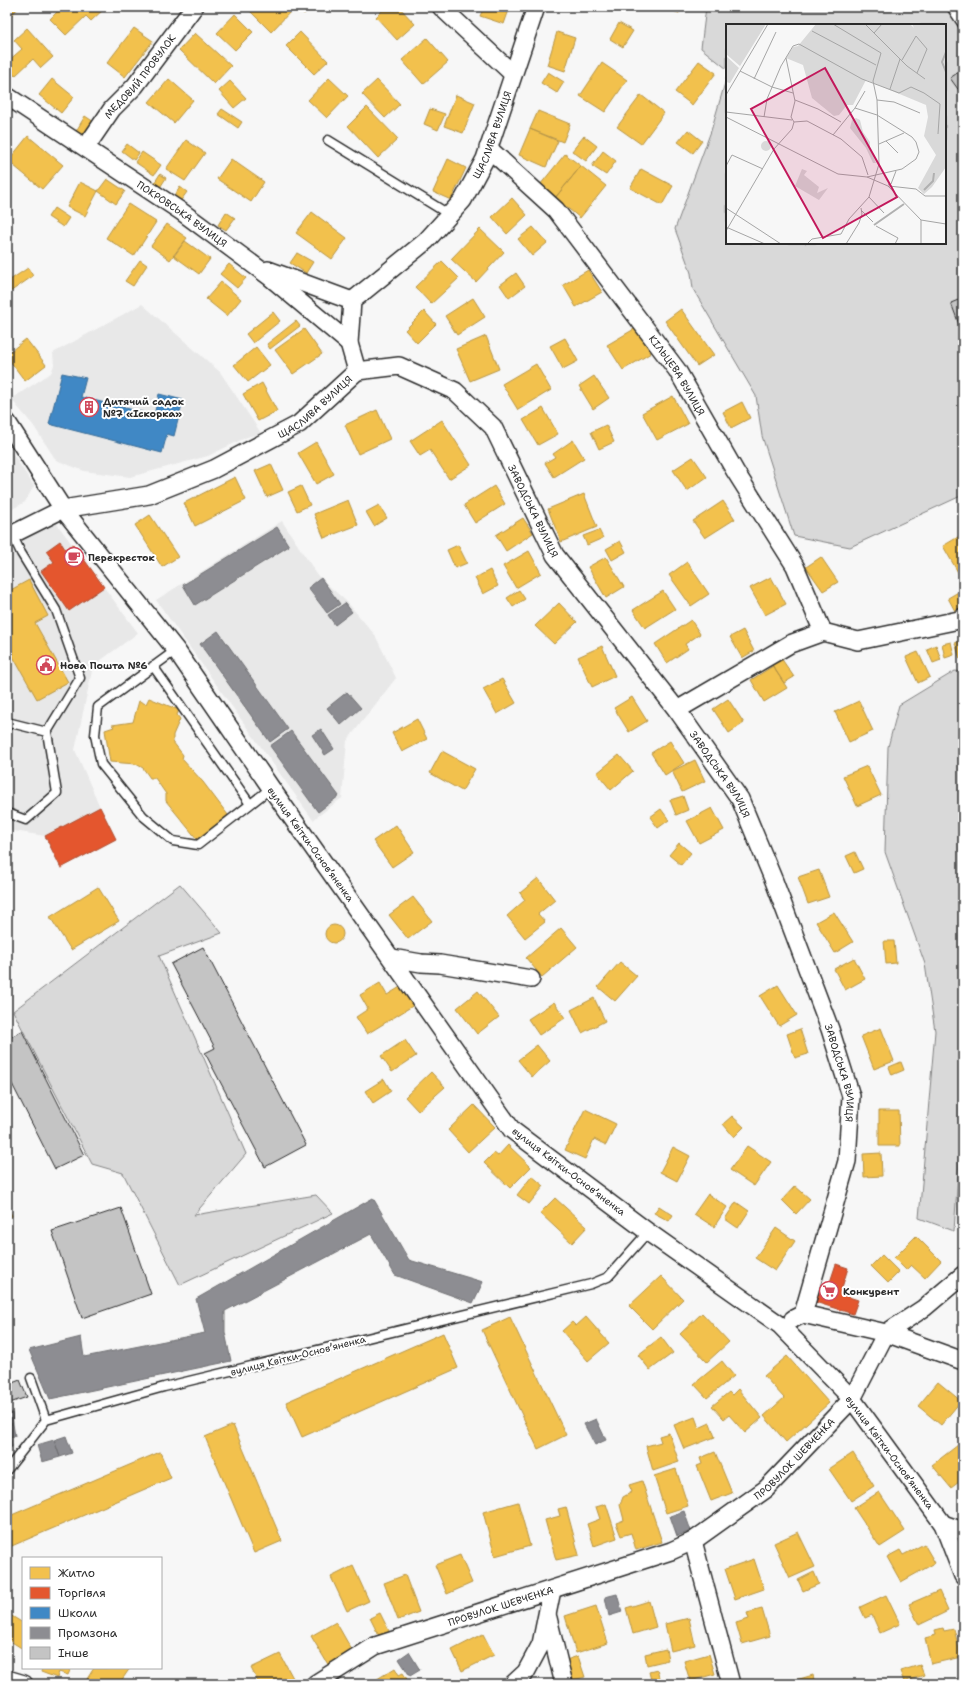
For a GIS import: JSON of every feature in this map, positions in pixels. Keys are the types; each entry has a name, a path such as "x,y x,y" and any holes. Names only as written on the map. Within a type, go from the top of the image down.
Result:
{"street":[{"name":"МЕДОВИЙ ПРОВУЛОК","path":"86,147 112,109 135,86 194,7"},
{"path":"441,7 513,74"},
{"name":"ЩАСЛИВА ВУЛИЦЯ","path":"9,536 63,510 149,495 214,469 300,424 357,370 349,343 352,301 426,241 463,200 485,159 536,7"},
{"name":"ПОКРОВСЬКА ВУЛИЦЯ","path":"7,96 182,212 253,265 349,343"},
{"name":"КІЛЬЦЕВА ВУЛИЦЯ","path":"488,148 556,210 677,370 736,471 795,566 823,632"},
{"path":"253,265 352,301"},
{"name":"ЗАВОДСЬКА ВУЛИЦЯ","path":"357,370 400,366 455,391 493,427 555,555 677,710 740,799 774,881 830,1029 852,1096 847,1161 803,1314"},
{"name":"вулиця Квітки-Основʼяненка","path":"7,422 63,510 176,650 271,788 512,1130 648,1232 780,1325 852,1399 943,1524 963,1541"},
{"path":"677,710 790,644 823,632 858,641 959,620 963,617"},
{"path":"392,958 421,963 440,964 531,979"},
{"path":"886,1333 924,1308 963,1275"},
{"path":"780,1325 803,1314 886,1333 963,1361"},
{"name":"ПРОВУЛОК ШЕВЧЕНКА","path":"315,1684 375,1646 552,1590 670,1551 694,1541 766,1489 852,1399 886,1333"},
{"path":"943,1524 963,1531"},
{"name":"вулиця Квітки-Основʼяненка","path":"943,1524 963,1576"},
{"path":"694,1541 731,1684"},
{"path":"512,1684 526,1672 541,1644 552,1590"},
{"path":"547,1614 564,1684"},
{"path":"7,1679 24,1684"}],"lane":[{"path":"951,7 963,25"},
{"path":"328,140 450,215"},
{"path":"7,813 26,820 57,793 47,732 80,678 56,610 9,536"},
{"path":"176,650 98,707 95,735 101,764 143,816 173,841 198,845 271,788"},
{"path":"153,666 250,804"},
{"path":"7,726 11,723 47,732"},
{"name":"вулиця Квітки-Основʼяненка","path":"46,1420 164,1387 591,1284 608,1277 648,1232"},
{"path":"7,1470 46,1420 31,1378"}],"shaded area":[{"path":"706,7 963,7 963,495 850,547 794,536 762,436 756,396 693,289 691,273 675,229 711,131 726,79 726,244 946,244 946,24 726,24 726,68 701,48"},
{"path":"142,304 220,372 261,433 247,437 208,456 130,477 84,471 56,460 33,425 11,399 51,373 54,365 53,353"},
{"path":"7,445 34,486 25,502 7,512"},
{"path":"51,516 138,633 93,666 75,750 116,839 61,868 45,836 7,830 7,537"},
{"path":"282,521 318,576 347,602 375,635 396,678 347,741 342,798 313,820 156,600"},
{"path":"955,671 963,672 963,1103 954,1231 919,1218 935,1031 925,964 885,852 888,747 899,705"},
{"path":"180,884 222,933 159,956 246,1154 194,1215 316,1195 333,1213 180,1285 123,1173 92,1164 13,1011"},
{"path":"7,952 15,968 7,972"}],"building: Житло":[{"path":"7,7 19,7 7,20"},
{"path":"62,7 106,7 91,21 86,16 66,35 50,19"},
{"path":"246,7 291,7 293,9 271,32"},
{"path":"298,7 311,7 304,14"},
{"path":"386,7 399,7 415,24 397,40 376,17"},
{"path":"484,7 510,7 504,24 480,16"},
{"path":"585,7 601,7 600,11"},
{"path":"661,7 681,7 679,13"},
{"path":"235,14 253,32 235,50 217,33"},
{"path":"619,23 633,31 623,47 610,39"},
{"path":"27,28 53,57 41,68 33,59 15,76 7,67 7,62 22,49 14,40"},
{"path":"134,28 153,41 125,77 107,63"},
{"path":"300,32 328,61 314,74 286,46"},
{"path":"557,32 575,38 565,71 547,65"},
{"path":"195,33 231,66 214,84 179,50"},
{"path":"427,38 448,62 423,84 402,60"},
{"path":"699,61 716,73 692,105 675,92"},
{"path":"602,63 627,80 605,112 580,96"},
{"path":"548,72 564,82 557,93 541,83"},
{"path":"329,78 348,96 327,118 308,100"},
{"path":"52,79 74,97 61,113 39,95"},
{"path":"169,79 193,100 174,123 149,102"},
{"path":"377,80 400,104 385,118 362,94"},
{"path":"230,81 246,98 234,108 219,91"},
{"path":"456,95 475,103 463,133 444,126"},
{"path":"641,95 664,113 641,144 617,127"},
{"path":"367,107 398,139 378,158 348,126"},
{"path":"222,109 242,122 238,128 218,114"},
{"path":"430,109 445,114 438,130 424,124"},
{"path":"538,111 570,124 563,142 530,129"},
{"path":"85,116 94,122 84,138 75,133"},
{"path":"530,129 558,141 546,167 519,155"},
{"path":"688,130 702,141 693,153 678,142"},
{"path":"28,136 63,165 42,189 8,161"},
{"path":"584,136 597,146 586,161 572,151"},
{"path":"186,140 205,153 185,181 166,169"},
{"path":"127,144 139,153 134,160 122,151"},
{"path":"603,151 616,161 606,175 592,166"},
{"path":"142,152 161,165 154,175 135,162"},
{"path":"565,154 581,166 555,198 540,185"},
{"path":"231,159 264,182 251,202 217,179"},
{"path":"448,159 466,168 451,200 433,192"},
{"path":"581,166 606,186 580,218 555,198"},
{"path":"641,169 673,186 662,205 630,188"},
{"path":"160,174 166,178 159,189 153,185"},
{"path":"107,179 125,191 116,204 98,191"},
{"path":"80,182 98,191 85,216 67,207"},
{"path":"180,187 187,192 179,203 173,198"},
{"path":"512,198 527,215 507,234 492,217"},
{"path":"128,204 156,222 134,256 106,238"},
{"path":"54,208 69,218 63,227 48,217"},
{"path":"226,212 235,218 226,230 218,225"},
{"path":"312,212 347,238 332,259 296,233"},
{"path":"167,224 187,238 170,260 151,246"},
{"path":"533,227 547,243 532,256 518,239"},
{"path":"480,229 504,252 476,282 451,259"},
{"path":"185,241 210,259 199,274 174,256"},
{"path":"297,253 313,262 306,273 290,263"},
{"path":"140,260 147,265 133,286 125,281"},
{"path":"442,261 459,278 431,304 415,287"},
{"path":"229,264 246,278 237,288 220,274"},
{"path":"28,268 33,276 7,294 7,282"},
{"path":"588,270 602,292 576,307 563,285"},
{"path":"516,273 525,286 509,298 500,285"},
{"path":"221,282 241,299 227,316 206,299"},
{"path":"473,298 485,317 457,335 445,316"},
{"path":"681,309 714,355 697,366 665,321"},
{"path":"424,311 436,324 417,343 405,330"},
{"path":"273,312 280,321 253,343 246,334"},
{"path":"296,321 300,326 270,349 267,344"},
{"path":"636,328 651,353 623,370 607,345"},
{"path":"304,329 322,354 293,374 275,350"},
{"path":"7,331 11,338 7,340"},
{"path":"486,336 499,369 470,381 456,349"},
{"path":"565,338 578,361 563,369 550,346"},
{"path":"26,339 46,365 25,381 7,357 7,354"},
{"path":"256,347 270,365 248,382 234,365"},
{"path":"536,364 551,390 518,410 502,384"},
{"path":"594,376 609,398 593,409 579,386"},
{"path":"262,383 277,411 258,421 243,394"},
{"path":"673,396 688,424 657,440 642,413"},
{"path":"742,402 750,418 731,428 723,412"},
{"path":"543,408 558,434 538,445 523,420"},
{"path":"377,410 390,439 358,454 345,425"},
{"path":"442,420 471,465 449,479 430,450 420,456 410,441"},
{"path":"606,425 614,442 599,449 591,432"},
{"path":"573,440 584,458 554,477 545,463 555,457 553,454"},
{"path":"316,442 334,474 316,484 298,453"},
{"path":"693,457 707,477 687,491 673,470"},
{"path":"271,464 283,490 267,497 255,471"},
{"path":"235,477 246,500 195,526 184,503"},
{"path":"301,486 310,505 297,511 288,492"},
{"path":"494,486 505,504 475,523 464,505"},
{"path":"584,494 597,527 561,542 548,509"},
{"path":"348,500 358,525 324,538 314,514"},
{"path":"723,501 735,519 705,538 693,521"},
{"path":"379,505 387,518 374,526 366,512"},
{"path":"150,515 178,557 162,567 135,525"},
{"path":"523,518 533,533 506,551 496,535"},
{"path":"599,530 603,538 587,545 583,536"},
{"path":"963,534 963,581 943,546"},
{"path":"620,541 626,552 612,560 606,549"},
{"path":"458,545 467,563 455,568 447,550"},
{"path":"529,551 541,573 516,588 503,566"},
{"path":"606,557 624,587 606,598 588,567"},
{"path":"821,557 838,582 823,591 806,567"},
{"path":"687,562 709,594 691,606 669,575"},
{"path":"490,570 498,586 483,594 475,578"},
{"path":"771,577 786,604 765,615 750,588"},
{"path":"29,580 48,616 35,623 68,682 37,699 7,646 7,592"},
{"path":"519,590 525,599 513,607 507,598"},
{"path":"663,591 675,609 645,628 633,610"},
{"path":"960,591 963,595 963,607 955,611 948,598"},
{"path":"559,603 577,622 554,644 535,626"},
{"path":"691,620 700,634 685,644 688,649 667,663 655,644"},
{"path":"743,630 754,651 742,658 730,637"},
{"path":"963,640 963,658 960,659 955,643"},
{"path":"951,642 954,655 945,658 942,644"},
{"path":"936,645 941,660 933,663 927,649"},
{"path":"602,646 615,676 592,687 578,657"},
{"path":"918,652 930,677 918,683 906,657"},
{"path":"781,658 794,677 784,683 771,664"},
{"path":"773,666 787,688 764,702 751,680"},
{"path":"502,679 516,703 497,714 483,689"},
{"path":"632,697 647,721 629,732 614,708"},
{"path":"149,698 179,710 177,715 180,719 173,735 173,742 183,755 182,759 203,782 228,815 197,839 166,801 166,794 155,778 150,778 143,768 136,764 110,762 105,730 114,727 112,725 133,722 139,701 146,704"},
{"path":"728,699 744,723 729,733 713,709"},
{"path":"859,701 873,731 849,742 835,712"},
{"path":"417,719 427,739 402,752 392,733"},
{"path":"670,741 684,763 665,775 651,753"},
{"path":"442,751 475,769 462,791 430,773"},
{"path":"619,755 633,771 611,790 597,773"},
{"path":"695,760 705,781 682,792 672,771"},
{"path":"867,766 881,795 857,806 843,776"},
{"path":"683,796 688,810 676,815 670,800"},
{"path":"712,808 724,830 699,843 687,821"},
{"path":"661,809 669,820 658,828 650,817"},
{"path":"396,825 414,852 392,867 373,841"},
{"path":"679,843 691,853 681,865 669,855"},
{"path":"855,852 863,869 854,873 846,856"},
{"path":"819,870 829,897 808,904 798,877"},
{"path":"538,878 555,900 538,914 545,922 525,938 507,916 525,900 520,893"},
{"path":"98,887 119,921 71,950 50,917"},
{"path":"413,897 432,921 408,939 389,915"},
{"path":"834,912 853,942 835,953 816,922"},
{"path":"334,925 340,928 343,934 340,940 334,943 328,940 325,934 328,928"},
{"path":"561,928 577,947 542,977 526,958"},
{"path":"884,941 894,941 896,963 886,964"},
{"path":"854,958 865,979 845,990 834,969"},
{"path":"620,962 637,976 615,1001 598,987"},
{"path":"380,983 387,995 402,986 414,1005 367,1034 356,1017 368,1009 360,995"},
{"path":"778,985 797,1015 779,1026 760,996"},
{"path":"478,991 499,1017 477,1034 457,1008"},
{"path":"594,998 605,1021 582,1033 571,1010"},
{"path":"554,1002 565,1018 539,1035 528,1019"},
{"path":"881,1028 894,1061 874,1069 861,1036"},
{"path":"800,1029 808,1054 795,1058 787,1034"},
{"path":"405,1040 416,1056 392,1072 381,1056"},
{"path":"537,1045 550,1061 532,1077 518,1060"},
{"path":"901,1062 904,1070 892,1075 889,1067"},
{"path":"431,1072 445,1087 418,1111 405,1097"},
{"path":"384,1079 391,1091 373,1103 365,1091"},
{"path":"474,1105 495,1127 468,1152 448,1130"},
{"path":"585,1109 616,1124 606,1145 594,1139 585,1159 565,1150"},
{"path":"879,1111 899,1111 900,1146 879,1146"},
{"path":"732,1116 744,1127 734,1137 723,1124"},
{"path":"508,1145 531,1167 510,1188 484,1163 494,1153 498,1156"},
{"path":"747,1146 771,1162 754,1186 730,1170"},
{"path":"673,1147 690,1156 677,1181 660,1172"},
{"path":"881,1153 882,1176 864,1177 863,1154"},
{"path":"532,1176 544,1186 529,1204 517,1195"},
{"path":"795,1186 810,1199 796,1214 782,1200"},
{"path":"708,1194 727,1207 714,1227 694,1214"},
{"path":"555,1198 587,1227 572,1243 540,1213"},
{"path":"736,1202 749,1211 738,1228 725,1219"},
{"path":"7,1205 12,1216 7,1218"},
{"path":"659,1206 673,1215 669,1221 654,1213"},
{"path":"776,1228 795,1241 775,1271 755,1258"},
{"path":"916,1236 941,1261 925,1278 911,1265 906,1270 894,1258"},
{"path":"882,1255 899,1272 888,1283 871,1266"},
{"path":"661,1276 683,1299 652,1329 629,1306"},
{"path":"702,1313 729,1342 707,1362 680,1334"},
{"path":"510,1317 566,1435 538,1449 482,1330"},
{"path":"586,1317 609,1343 588,1361 562,1331 572,1322 576,1326"},
{"path":"443,1333 458,1368 302,1437 286,1402"},
{"path":"661,1337 673,1353 650,1370 638,1355"},
{"path":"787,1356 829,1403 786,1442 764,1416 784,1398 764,1376"},
{"path":"722,1361 734,1376 707,1398 694,1384"},
{"path":"938,1382 961,1401 941,1425 918,1406"},
{"path":"738,1389 762,1418 745,1433 729,1415 724,1419 712,1406 729,1392 732,1395"},
{"path":"695,1417 699,1428 710,1423 715,1437 684,1449 674,1425"},
{"path":"233,1425 282,1541 254,1553 205,1437"},
{"path":"669,1433 679,1462 653,1471 646,1446 661,1442 659,1436"},
{"path":"958,1445 963,1451 963,1479 951,1488 932,1465"},
{"path":"160,1452 171,1478 7,1548 7,1517"},
{"path":"715,1452 732,1493 711,1501 697,1466 702,1464 700,1458"},
{"path":"853,1453 874,1486 851,1501 829,1469"},
{"path":"676,1469 688,1506 666,1513 654,1476"},
{"path":"642,1481 662,1542 636,1550 631,1533 621,1536 616,1523 624,1520 620,1505 623,1497 632,1492 629,1485"},
{"path":"879,1492 905,1531 880,1547 854,1508"},
{"path":"518,1502 530,1546 495,1556 483,1512"},
{"path":"606,1504 617,1538 594,1546 587,1524 600,1519 596,1507"},
{"path":"566,1507 579,1555 556,1560 545,1520 560,1516 558,1509"},
{"path":"798,1532 815,1567 790,1578 774,1543"},
{"path":"924,1544 935,1563 901,1582 887,1557 900,1550 903,1555"},
{"path":"460,1555 472,1583 447,1594 435,1565"},
{"path":"754,1559 764,1589 735,1599 725,1569"},
{"path":"353,1566 369,1601 347,1611 331,1577"},
{"path":"814,1572 819,1584 803,1591 798,1580"},
{"path":"405,1575 419,1612 398,1620 384,1583"},
{"path":"939,1591 948,1611 919,1625 909,1604"},
{"path":"886,1595 900,1624 880,1633 872,1615 865,1618 860,1607"},
{"path":"649,1601 656,1627 633,1634 626,1608"},
{"path":"596,1606 608,1643 576,1653 565,1616"},
{"path":"762,1609 770,1636 742,1644 736,1623 749,1619 747,1613"},
{"path":"380,1613 390,1633 380,1638 370,1618"},
{"path":"10,1615 22,1622 22,1648 7,1639 7,1619"},
{"path":"689,1618 695,1645 671,1651 665,1624"},
{"path":"336,1622 353,1652 329,1666 311,1636"},
{"path":"943,1628 944,1631 954,1629 961,1657 931,1664 925,1638 936,1635 935,1630"},
{"path":"483,1634 494,1655 462,1671 452,1650"},
{"path":"666,1649 668,1660 647,1665 645,1654"},
{"path":"280,1654 293,1678 282,1684 259,1684 251,1668"},
{"path":"709,1654 715,1674 690,1681 684,1661"},
{"path":"578,1656 585,1677 570,1681 563,1661"},
{"path":"920,1665 924,1675 904,1682 900,1671"},
{"path":"395,1668 399,1675 403,1673 410,1684 376,1684 374,1681"},
{"path":"42,1669 71,1669 68,1675 59,1672 57,1678 41,1672"},
{"path":"93,1669 129,1669 119,1684 95,1684 87,1679"},
{"path":"657,1670 661,1684 652,1684 649,1672"},
{"path":"813,1675 815,1684 786,1684 786,1683"},
{"path":"233,1679 235,1684 223,1684"},
{"path":"445,1679 449,1684 438,1684"}],"building: Торгівля":[{"path":"60,541 65,549 73,544 104,587 69,611 41,571 54,562 46,551"},
{"path":"100,807 116,839 61,868 45,836"},
{"name":"Конкурент","path":"836,1264 848,1268 840,1294 858,1300 853,1314 815,1302 820,1285 828,1288"}],"building: Школи":[{"name":"Дитячий садок №7 «Іскорка»","path":"62,373 86,378 81,397 154,415 159,394 183,400 174,436 167,434 162,453 49,424"}],"building: Промзона":[{"path":"277,527 289,546 195,605 183,585"},
{"path":"321,578 340,604 327,613 308,588"},
{"path":"345,603 352,612 335,625 328,615"},
{"path":"218,631 288,729 270,742 200,644"},
{"path":"347,692 361,708 341,725 327,708"},
{"path":"321,729 334,749 325,755 312,735"},
{"path":"291,731 339,796 318,812 270,746"},
{"path":"373,1198 409,1260 483,1282 473,1303 395,1275 371,1234 225,1311 225,1332 231,1361 50,1399 29,1350 81,1337 84,1357 205,1333 196,1299"},
{"path":"7,1413 12,1413 13,1424 7,1424"},
{"path":"596,1419 606,1440 595,1445 584,1424"},
{"path":"7,1424 13,1424 15,1436 7,1437"},
{"path":"66,1436 72,1453 60,1457 54,1440"},
{"path":"7,1438 11,1438 12,1447 7,1448"},
{"path":"54,1440 60,1457 42,1462 37,1445"},
{"path":"684,1511 691,1531 677,1536 670,1516"},
{"path":"617,1594 622,1612 609,1616 605,1597"},
{"path":"409,1652 420,1670 410,1676 399,1659"}],"building: Інше":[{"path":"919,7 928,7 922,11"},
{"path":"963,69 963,96 950,78"},
{"path":"963,298 963,335 951,303"},
{"path":"203,947 306,1145 265,1167 205,1053 215,1048 171,964"},
{"path":"22,1031 84,1155 55,1169 7,1074 7,1039"},
{"path":"121,1208 151,1294 82,1318 52,1231"},
{"path":"20,1380 27,1397 7,1404 7,1385"}],"place":[{"name":"Дитячий садок №7 «Іскорка»","path":"89,407"},
{"name":"Перекресток","path":"74,557"},
{"name":"Нова Пошта №6","path":"46,665"},
{"name":"Конкурент","path":"829,1291"}]}
